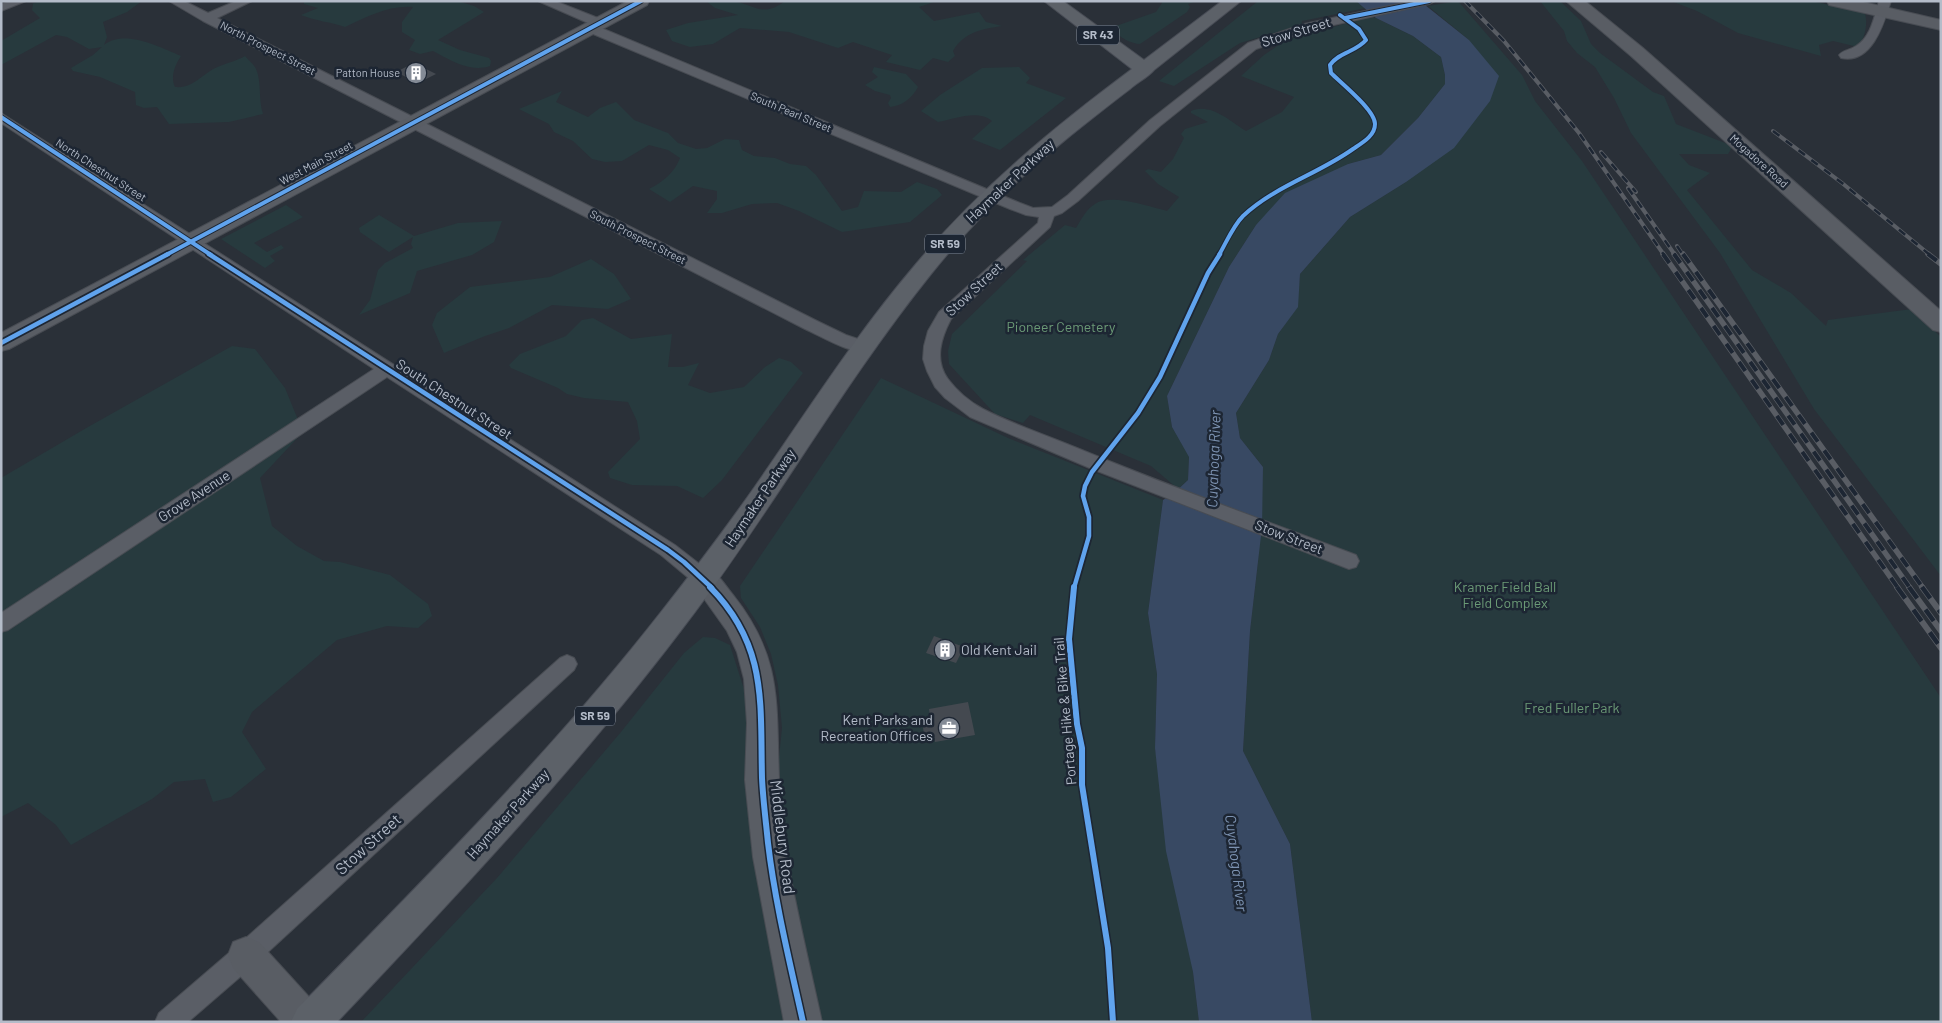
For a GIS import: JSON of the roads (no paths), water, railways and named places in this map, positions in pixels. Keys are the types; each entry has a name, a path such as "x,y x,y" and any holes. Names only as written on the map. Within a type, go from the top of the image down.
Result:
{"main road":[{"name":"SR 43","path":"1052,1 1145,70"},
{"name":"Haymaker Parkway","path":"308,1022 468,857 569,748 649,651 731,542 864,347 918,276 960,227 991,195 1070,127 1233,1"}],"street":[{"path":"1,8 20,1"},
{"name":"North Prospect Street","path":"176,1 413,123"},
{"path":"208,18 246,1"},
{"path":"544,1 595,26"},
{"name":"West Main Street","path":"1,343 641,1"},
{"name":"Mogadore Road","path":"1574,1 1638,52 1941,324"},
{"path":"1836,1 1883,6 1941,25"},
{"path":"1344,18 1428,2"},
{"path":"1845,55 1861,51 1866,47 1883,6"},
{"name":"Stow Street","path":"1344,18 1308,27 1252,46 1155,123 1069,202 1057,210 1047,213 1045,224 945,316 937,328 932,341 931,359 941,384 959,402 976,413 1134,478 1350,561"},
{"name":"South Pearl Street","path":"595,26 1030,212 1047,213"},
{"name":"North Chestnut Street","path":"1,117 190,241"},
{"name":"South Prospect Street","path":"413,123 811,325 840,339 864,347"},
{"name":"South Chestnut Street","path":"190,241 672,553 704,579"},
{"name":"Grove Avenue","path":"1,624 386,369"},
{"name":"Middlebury Road","path":"704,579 738,623 752,652 759,679 762,723 762,780 770,857 803,1022"},
{"name":"Stow Street","path":"168,1022 246,955 567,664"},
{"path":"246,955 308,1022"}],"water":[{"name":"Cuyahoga River","path":"1356,1 1420,1 1469,40 1499,76 1490,101 1454,148 1406,182 1350,217 1300,274 1298,307 1278,334 1269,360 1236,413 1240,438 1263,467 1262,527 1250,631 1243,751 1290,844 1312,1022 1199,1022 1193,972 1166,851 1155,748 1157,674 1148,613 1163,500 1173,494 1188,480 1189,457 1172,427 1167,396 1229,267 1256,225 1285,193 1348,164 1381,155 1418,118 1445,84 1441,57 1413,36 1376,18"}],"railway":[{"path":"1465,1 1504,41 1579,133 1664,255"},
{"path":"1773,131 1842,183 1930,255"},
{"path":"1601,152 1636,192"},
{"path":"1628,188 1675,255"},
{"path":"1677,246 1683,255"},
{"path":"1663,254 1898,588"},
{"path":"1674,254 1910,588"},
{"path":"1683,254 1923,588"},
{"path":"1928,254 1941,264"},
{"path":"1897,587 1941,648"},
{"path":"1909,587 1941,631"},
{"path":"1922,587 1941,613"}],"place":[{"name":"Patton House","path":"416,73"},
{"name":"Old Kent Jail","path":"945,650"},
{"name":"Kent Parks and Recreation Offices","path":"949,728"}],"park label":[{"name":"Pioneer Cemetery","path":"1061,327"},
{"name":"Kramer Field Ball Field Complex","path":"1505,596"},
{"name":"Fred Fuller Park","path":"1572,708"}]}
